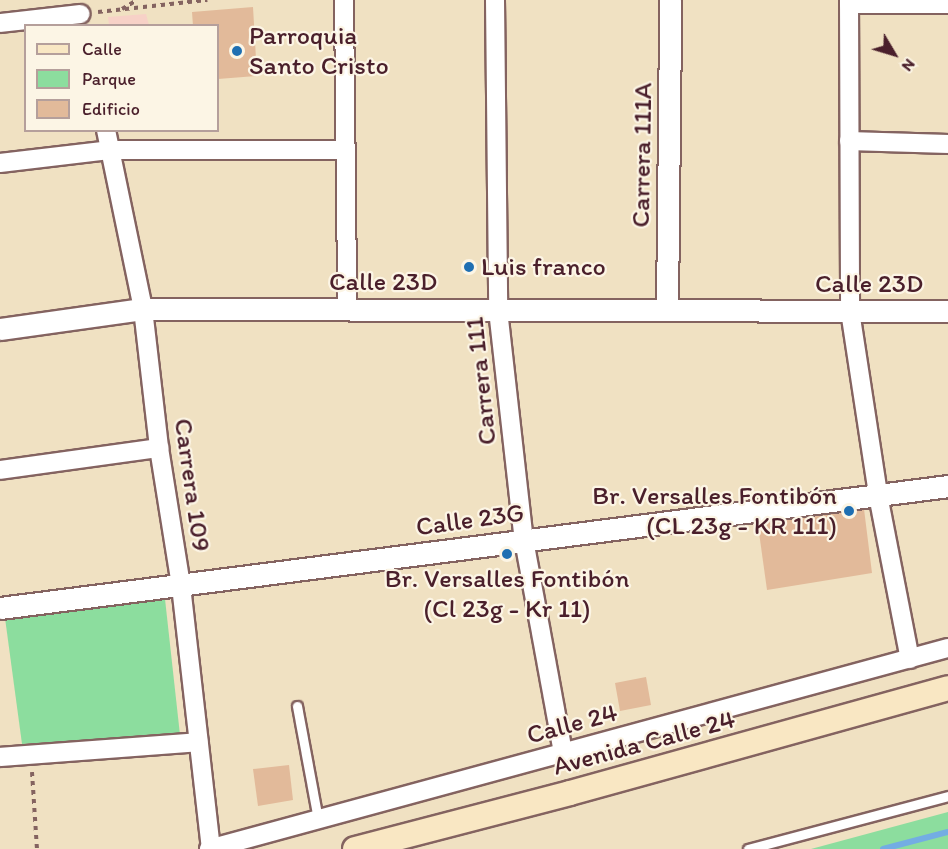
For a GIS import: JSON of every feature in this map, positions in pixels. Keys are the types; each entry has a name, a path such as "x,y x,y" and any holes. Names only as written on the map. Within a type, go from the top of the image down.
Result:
{"main road":[{"name":"Avenida Calle 24","path":"355,849 581,790 948,688"}],"street":[{"path":"344,0 347,309"},
{"name":"Carrera 111","path":"495,0 498,310 524,540 563,753"},
{"name":"Carrera 111A","path":"667,310 670,0"},
{"path":"910,659 878,495 850,311 849,2 948,4"},
{"path":"0,23 80,13"},
{"name":"Carrera 109","path":"106,132 143,309 159,448 181,586 211,849"},
{"path":"849,141 948,144"},
{"path":"0,163 111,150 345,150"},
{"name":"Calle 23D","path":"0,329 143,309 948,311"},
{"path":"0,470 159,448"},
{"name":"Calle 23G","path":"0,608 948,486"},
{"name":"Calle 24","path":"211,849 948,648"},
{"path":"0,757 198,742"}],"lane":[{"path":"297,706 318,819"},
{"path":"748,849 948,796"}],"path":[{"path":"121,10 137,0"},
{"path":"80,13 207,0"},
{"path":"31,755 37,849"}],"shaded area":[{"path":"146,14 149,24 109,24 108,17"}],"green space":[{"path":"165,599 180,735 22,744 5,618"},
{"path":"948,812 948,849 811,849"}],"building":[{"name":"Parroquia Santo Cristo","path":"253,7 257,76 219,79 219,24 193,24 192,12"},
{"path":"863,501 872,573 767,590 757,518"},
{"path":"646,677 651,705 620,711 615,683"},
{"path":"289,765 293,800 258,806 253,769"}],"waterway":[{"path":"883,849 948,832"}],"place":[{"name":"Parroquia Santo Cristo","path":"237,51"},
{"name":"Luis franco","path":"469,267"},
{"name":"Br. Versalles Fontibón (CL 23g - KR 111)","path":"849,511"},
{"name":"Br. Versalles Fontibón (Cl 23g - Kr 11)","path":"507,554"}]}
